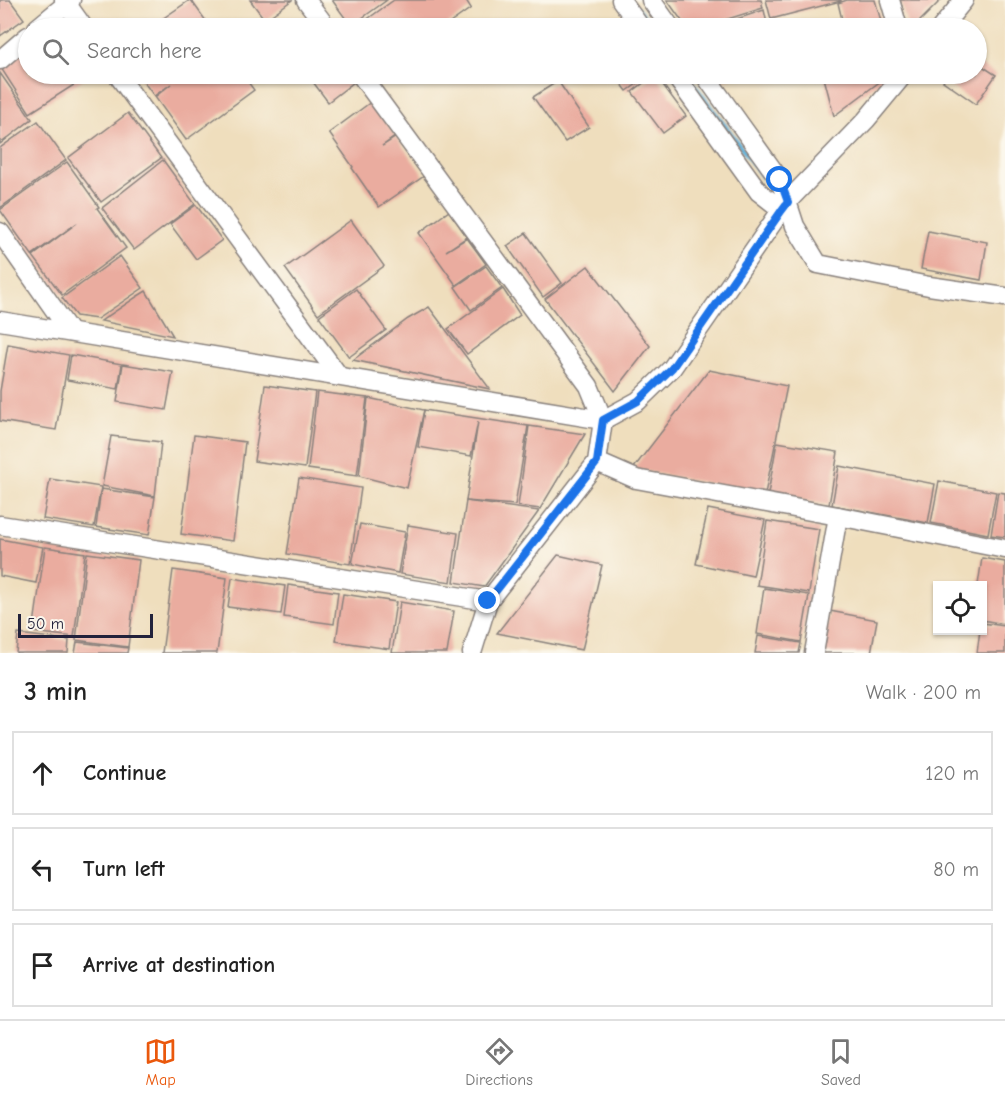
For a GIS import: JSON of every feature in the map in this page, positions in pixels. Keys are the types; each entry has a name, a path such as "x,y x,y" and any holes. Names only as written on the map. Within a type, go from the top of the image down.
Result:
{"street":[{"path":"306,0 320,18"},
{"path":"621,0 634,18"},
{"path":"651,0 664,18"},
{"path":"890,0 895,18"},
{"path":"949,18 964,0"},
{"path":"48,18 67,1 78,18"},
{"path":"0,60 18,45"},
{"path":"124,84 339,376"},
{"path":"367,84 589,386 603,420 597,462 488,601 472,653"},
{"path":"681,84 759,192 785,206"},
{"path":"711,84 780,180 785,206 818,264 929,286 1005,297"},
{"path":"0,321 603,420 638,401 672,368 785,206 866,120 896,84"},
{"path":"0,232 70,332"},
{"path":"597,462 636,479 1005,549"},
{"path":"813,653 838,516"},
{"path":"0,525 488,601"}],"building":[{"path":"0,0 10,0 23,18 18,18 18,23 0,36"},
{"path":"190,0 204,18 164,18"},
{"path":"250,0 292,0 268,18 264,18"},
{"path":"332,0 387,0 362,18 345,18"},
{"path":"394,0 466,0 471,8 457,18 369,18"},
{"path":"667,0 761,0 763,8 731,18 680,18"},
{"path":"766,0 841,0 775,18 771,18"},
{"path":"847,0 875,0 880,18 842,18 838,3"},
{"path":"900,0 941,0 923,18 905,18"},
{"path":"764,10 766,18 740,18"},
{"path":"18,55 18,84 75,84 30,113 1,68"},
{"path":"987,69 996,75 976,104 947,84 987,84"},
{"path":"0,73 32,119 0,144"},
{"path":"145,84 171,84 154,96"},
{"path":"171,84 250,84 254,90 186,140 155,97"},
{"path":"314,84 351,84 328,102"},
{"path":"553,84 560,84 589,127 565,142 533,97"},
{"path":"622,84 637,84 627,91"},
{"path":"642,84 662,84 686,116 663,133 632,92"},
{"path":"826,84 877,84 834,116"},
{"path":"371,102 396,136 382,146 396,137 424,176 379,207 329,133"},
{"path":"128,113 161,158 101,202 68,158"},
{"path":"38,121 66,160 0,208 0,148"},
{"path":"163,160 195,204 134,250 102,208"},
{"path":"67,162 126,248 62,295 33,256 77,223 32,255 0,210"},
{"path":"196,205 222,240 196,259 170,224"},
{"path":"449,211 467,237 446,251 467,238 486,264 456,285 419,233"},
{"path":"351,220 384,266 318,314 285,268"},
{"path":"928,231 987,242 981,280 921,269"},
{"path":"526,233 562,283 543,297 507,246"},
{"path":"120,256 143,288 97,319 76,316 62,298"},
{"path":"486,266 502,288 471,310 455,287"},
{"path":"588,266 650,346 615,391 545,299"},
{"path":"356,289 386,330 349,357 319,316"},
{"path":"503,289 520,315 467,354 448,329"},
{"path":"146,291 173,336 101,321 138,296"},
{"path":"429,307 490,389 353,360 408,319"},
{"path":"8,344 69,355 56,430 0,421 0,391"},
{"path":"71,355 122,364 118,389 67,380"},
{"path":"123,364 173,372 166,410 117,402"},
{"path":"709,370 787,386 765,494 633,469"},
{"path":"265,385 315,392 305,468 254,461"},
{"path":"317,392 367,398 357,476 308,469"},
{"path":"368,398 424,410 407,488 359,476"},
{"path":"424,410 528,426 515,505 466,501 478,422 471,456 418,447"},
{"path":"529,426 585,434 540,509 518,506"},
{"path":"194,435 245,442 233,541 181,534"},
{"path":"111,436 161,442 155,496 102,486"},
{"path":"777,442 838,452 829,505 768,494"},
{"path":"839,466 935,484 928,523 832,505"},
{"path":"299,478 361,488 350,564 287,554"},
{"path":"50,479 101,487 94,527 43,519"},
{"path":"939,481 996,492 988,534 931,523"},
{"path":"101,489 155,497 149,535 96,527"},
{"path":"998,492 1005,493 1005,537 991,535"},
{"path":"466,501 539,511 484,587 454,582"},
{"path":"708,509 765,520 753,576 696,564"},
{"path":"767,521 819,529 809,593 757,585"},
{"path":"360,524 405,532 398,573 352,564"},
{"path":"408,525 458,533 451,582 400,574"},
{"path":"0,539 43,547 36,583 0,576"},
{"path":"45,547 85,553 74,637 33,632"},
{"path":"87,553 139,560 128,647 76,640"},
{"path":"558,555 602,565 582,650 497,633"},
{"path":"982,558 1005,562 1005,624 987,621 987,581 979,581"},
{"path":"173,570 227,578 217,653 162,653"},
{"path":"232,578 285,586 281,614 228,607"},
{"path":"288,585 338,592 334,624 284,617"},
{"path":"764,588 809,595 801,642 757,634"},
{"path":"343,594 396,602 389,649 336,641"},
{"path":"400,602 454,611 447,653 392,653"},
{"path":"830,611 877,620 871,653 822,653"},
{"path":"987,624 1005,626 1005,653 977,653 979,635 987,635"},
{"path":"18,634 69,640 68,653 16,653"},
{"path":"758,636 801,643 799,653 755,653"},
{"path":"77,642 128,648 127,653 75,653"}],"waterway":[{"path":"638,9 645,18"},
{"path":"694,84 767,182"}],"route":[{"path":"488,601 597,462 603,420 638,401 672,368 788,202 780,180"}]}
